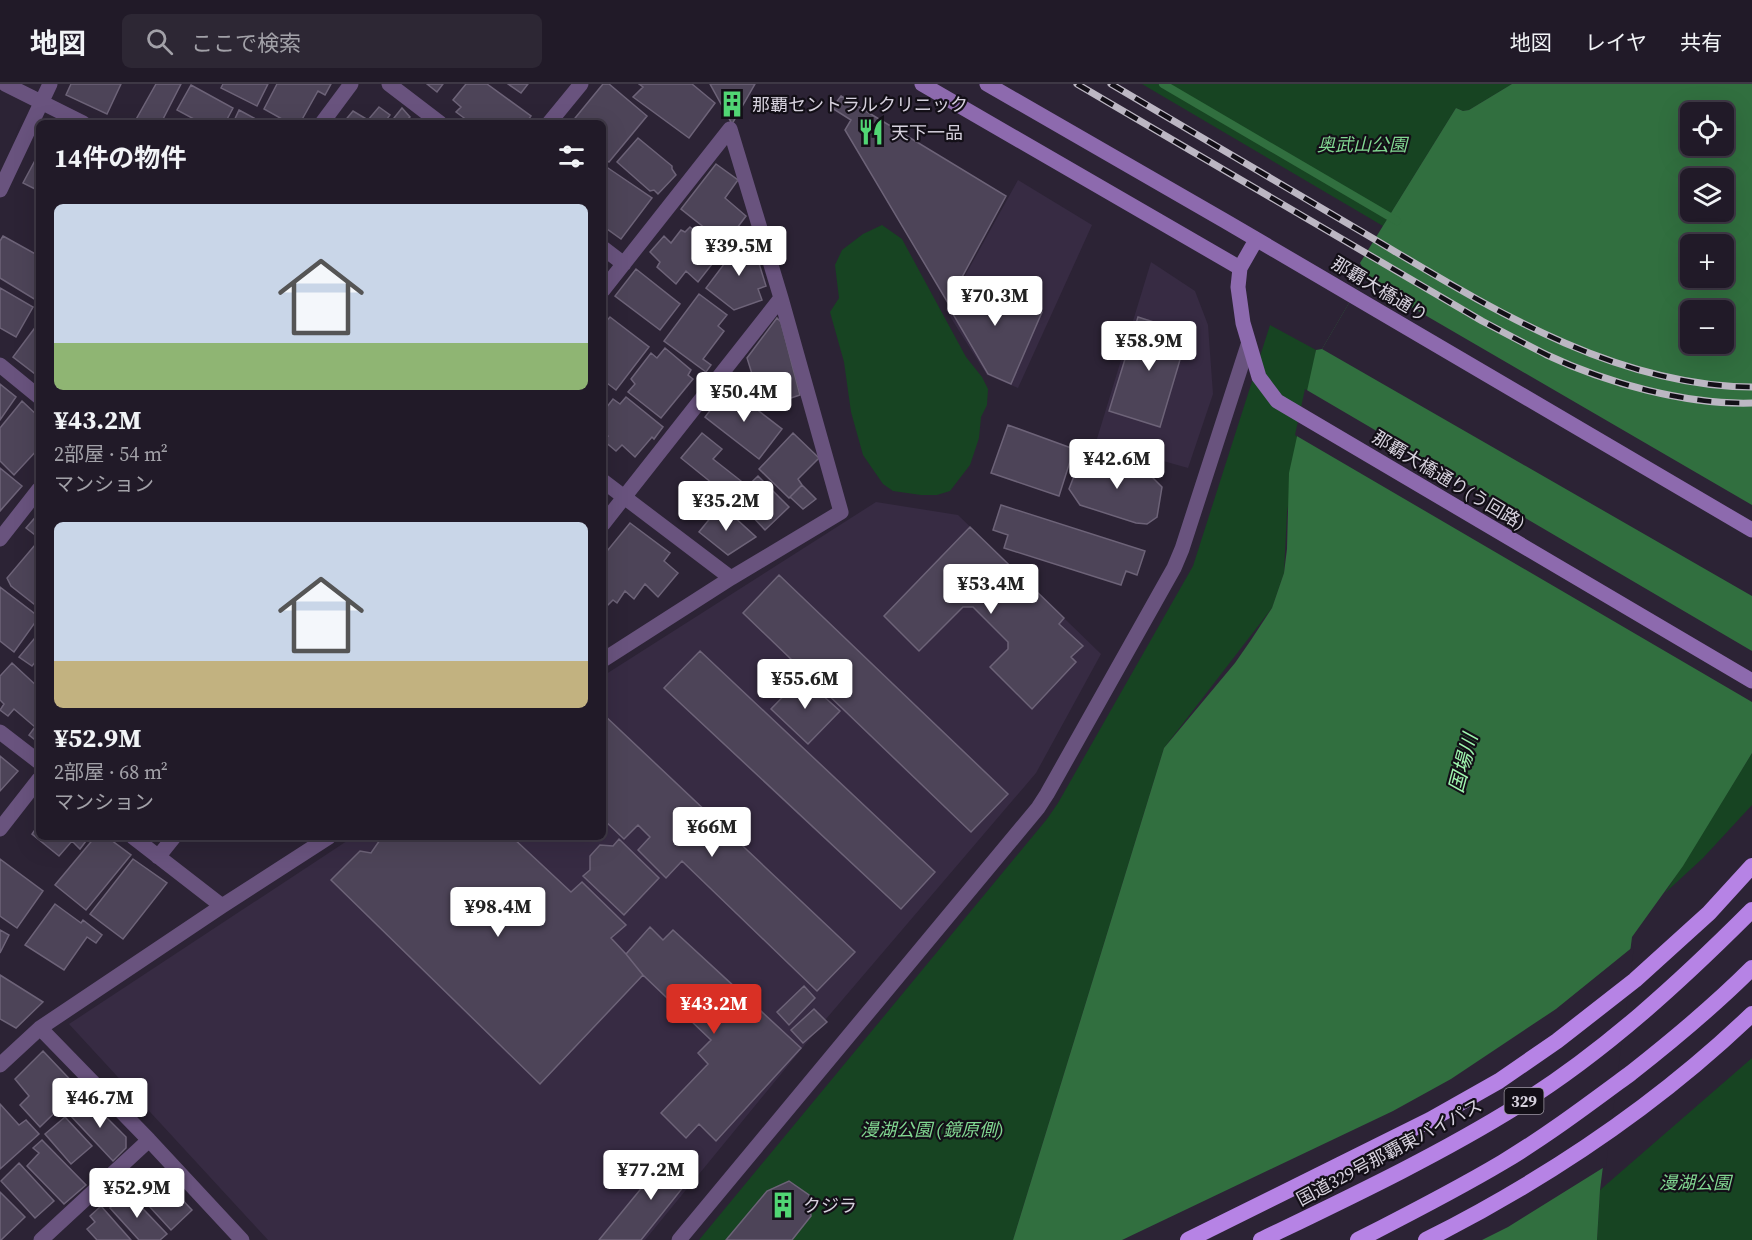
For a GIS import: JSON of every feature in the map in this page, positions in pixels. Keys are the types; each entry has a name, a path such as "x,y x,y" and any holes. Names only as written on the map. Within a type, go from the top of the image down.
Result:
{"highway":[{"path":"1188,1240 1430,1120 1499,1081 1557,1041 1650,966 1708,913 1752,866"},
{"name":"国道329号那覇東バイパス","path":"1261,1240 1444,1148 1519,1105 1576,1066 1647,1009 1752,910"},
{"name":"329","path":"1358,1240 1464,1185 1542,1137 1596,1100 1672,1041 1752,968"},
{"path":"1426,1240 1480,1213 1561,1164 1613,1129 1689,1071 1752,1014"}],"main road":[{"path":"922,84 1240,268"},
{"name":"那覇大橋通り","path":"987,84 1752,530"},
{"name":"那覇大橋通り(う回路)","path":"1256,240 1240,268 1238,287 1243,323 1258,377 1277,400 1752,681"}],"street":[{"path":"5,84 77,120"},
{"path":"0,190 50,84"},
{"path":"324,120 351,84"},
{"path":"389,84 436,120"},
{"path":"551,120 580,84"},
{"path":"606,286 730,129 781,298 841,512 731,578 606,658"},
{"path":"606,250 624,264"},
{"path":"606,520 781,298"},
{"path":"679,1240 1038,808 1047,794 1174,568 1248,345"},
{"path":"0,365 36,394"},
{"path":"606,483 731,578"},
{"path":"0,539 36,493"},
{"path":"0,732 36,760"},
{"path":"0,829 36,783"},
{"path":"138,840 222,906"},
{"path":"158,857 172,840"},
{"path":"0,1065 40,1028 324,840"},
{"path":"40,1028 242,1240"},
{"path":"41,1240 149,1140"}],"shaded area":[{"path":"1018,180 1092,225 1018,388 987,375 946,310"},
{"path":"1151,262 1195,291 1208,325 1213,394 1188,468 1096,442"},
{"path":"876,502 958,515 1101,654 1036,773 826,1019 645,1240 268,1240 69,1024 348,840 606,840 606,674"}],"green space":[{"name":"奥武山公園","path":"1142,84 1512,84 1469,110 1463,111 1456,108 1383,226"},
{"path":"882,225 902,239 966,357 982,377 988,389 987,405 981,417 979,438 970,465 950,491 937,495 893,491 883,484 863,455 851,412 844,362 830,312 839,298 835,265 842,250 863,234"},
{"name":"漫湖公園 (鏡原側)","path":"1270,325 1316,350 1287,512 1284,573 1272,608 1164,748 1013,1240 699,1240 1058,803 1193,566"},
{"path":"1752,753 1752,805 1703,858 1665,893"},
{"name":"漫湖公園","path":"1752,1058 1752,1240 1597,1240 1600,1190"}],"water":[{"name":"国場川","path":"1512,84 1752,84 1752,753 1683,866 1632,937 1600,1190 1597,1240 1013,1240 1164,748 1235,663 1251,640 1272,608 1284,573 1289,473 1316,350 1322,349 1366,274 1360,263 1456,108 1463,111 1469,110"}],"pier":[{"path":"1363,279 1752,505 1752,596 1322,349"},
{"path":"1305,389 1752,651 1752,702 1295,435"},
{"path":"1634,946 1606,1166 1508,1227 1482,1240 1122,1240 1393,1111 1451,1079 1556,1009"}],"building":[{"path":"71,84 121,84 107,114 66,95"},
{"path":"156,84 181,84 163,120 136,120"},
{"path":"223,84 268,84 257,106 221,88"},
{"path":"277,84 331,84 325,95 318,91 302,120 284,120 264,109"},
{"path":"427,84 443,84 437,92"},
{"path":"466,84 487,84 531,116 528,120 467,120 456,112 461,107 453,100"},
{"path":"508,84 528,84 521,93"},
{"path":"603,84 609,84 647,116 609,162 606,160 606,120 573,120"},
{"path":"639,84 692,84 715,103 689,138 633,97 643,87"},
{"name":"那覇セントラルクリニック","path":"710,84 755,84 732,124"},
{"path":"191,85 233,108 227,120 194,120 177,110"},
{"path":"841,96 1006,196 948,303 845,130 851,120 832,108"},
{"path":"379,107 390,115 386,120 368,120"},
{"path":"402,108 410,117 407,120 392,120"},
{"path":"239,110 257,120 234,120"},
{"path":"353,111 368,120 346,120"},
{"path":"638,138 672,166 676,175 658,194 654,190 650,191 617,162"},
{"path":"36,159 36,190 23,183"},
{"path":"716,164 738,180 725,198 746,216 725,244 681,209"},
{"path":"608,168 652,198 621,239 606,228 606,170"},
{"path":"690,227 720,254 698,282 686,271 676,284 657,267 660,262 650,252 664,236 671,243 681,230 685,232"},
{"path":"749,231 766,286 758,289 762,300 734,310 706,288"},
{"path":"3,236 36,254 36,300 0,278 0,241"},
{"path":"636,269 680,304 660,330 615,296"},
{"path":"968,277 1042,312 1011,384 988,374 950,309"},
{"path":"0,288 33,307 16,337 0,328"},
{"path":"699,294 727,315 718,326 724,331 703,359 711,365 706,372 664,341"},
{"path":"610,317 649,347 616,390 606,382 606,322"},
{"path":"1138,317 1188,333 1160,427 1109,411"},
{"path":"777,318 781,322 800,395 782,401 778,387 758,393 747,358"},
{"path":"36,326 36,375 13,357"},
{"path":"665,348 691,370 688,375 693,379 661,418 628,392 635,384 631,379 651,353 657,358"},
{"path":"0,384 16,397 0,420"},
{"path":"728,387 782,429 759,459 705,417"},
{"path":"626,397 663,427 635,457 622,445 616,451 606,443 608,436 606,434 606,408 613,399 620,404"},
{"path":"22,401 36,414 36,451 14,475 0,461 0,428"},
{"path":"1008,425 1074,449 1059,496 991,473"},
{"path":"702,433 722,449 713,459 741,481 728,496 681,458"},
{"path":"793,433 819,458 798,479 802,485 789,498 759,469"},
{"path":"1104,456 1144,469 1162,487 1157,517 1147,524 1136,523 1080,505 1069,489 1079,463"},
{"path":"0,468 22,486 0,511"},
{"path":"758,476 789,507 765,530 735,498"},
{"path":"802,485 816,499 803,509 790,497"},
{"path":"721,505 756,537 728,555 699,532"},
{"path":"1001,505 1145,551 1137,575 1126,571 1121,585 1004,548 1008,535 993,530"},
{"path":"36,516 36,536 26,528"},
{"path":"630,523 670,553 664,561 678,573 658,597 645,584 634,599 625,591 617,603 613,600 608,605 606,603 606,552"},
{"path":"970,527 1064,618 1059,624 1083,646 1071,657 1076,662 1032,709 990,667 1008,649 1008,642 973,607 963,607 919,651 884,616"},
{"path":"36,546 36,606 11,586 7,578"},
{"path":"779,575 1008,794 971,832 743,613"},
{"path":"0,587 36,615 36,621 14,652 0,641"},
{"path":"36,637 36,661 32,666 19,657"},
{"path":"700,651 935,872 901,909 664,688"},
{"path":"12,663 36,685 36,741 29,735 35,727 14,709 8,716 0,710 4,704 0,700 0,676"},
{"path":"802,677 840,711 808,744 771,709"},
{"path":"606,717 855,952 817,991 682,861 666,878 638,850 650,837 638,825 624,839 606,822"},
{"path":"0,756 18,771 0,791"},
{"path":"619,839 659,878 624,915 583,876 590,870 590,856 600,845 613,846"},
{"path":"39,840 87,840 80,849 72,841 59,856"},
{"path":"92,840 111,840 131,855 86,910 55,885"},
{"path":"380,840 515,840 571,892 582,882 626,925 611,938 643,975 540,1084 331,880 360,851 371,853"},
{"path":"0,859 43,891 17,928 0,916"},
{"path":"133,859 167,883 123,939 90,914"},
{"path":"55,904 81,923 83,920 102,935 96,943 87,937 64,970 25,945"},
{"path":"650,927 663,940 673,930 801,1048 716,1141 699,1124 686,1138 661,1113 708,1064 698,1053 711,1040 643,975 626,954"},
{"path":"0,930 9,935 0,953"},
{"path":"0,975 43,1002 16,1028 0,1019"},
{"path":"804,986 815,998 789,1025 777,1012"},
{"path":"814,1009 827,1022 803,1043 791,1030"},
{"path":"43,1051 79,1089 40,1127 20,1105 29,1096 15,1079"},
{"path":"86,1097 126,1137 126,1148 113,1161 69,1114"},
{"path":"0,1104 19,1125 26,1120 39,1134 0,1169"},
{"path":"65,1117 92,1146 71,1164 45,1134"},
{"path":"42,1140 86,1185 64,1204 27,1166 39,1153 33,1148"},
{"path":"671,1152 696,1171 641,1240 599,1240"},
{"path":"19,1163 54,1201 35,1218 1,1181"},
{"path":"153,1176 170,1194 174,1191 192,1210 171,1230 137,1193"},
{"name":"クジラ","path":"789,1181 809,1195 811,1216 792,1240 726,1240 767,1191"},
{"path":"0,1192 25,1217 1,1240 0,1240"},
{"path":"127,1192 167,1234 160,1240 139,1240 110,1208"},
{"path":"101,1206 131,1240 97,1240 87,1229 95,1222 90,1216"}],"waterway":[{"path":"1163,84 1397,221"}],"railway":[{"path":"1077,84 1482,321 1547,355 1595,375 1647,390 1701,400 1752,403"},
{"path":"1111,84 1449,284 1546,334 1595,355 1646,372 1698,383 1752,387"}],"place":[{"name":"那覇セントラルクリニック","path":"732,104"},
{"name":"天下一品","path":"871,132"},
{"name":"クジラ","path":"783,1205"}]}
